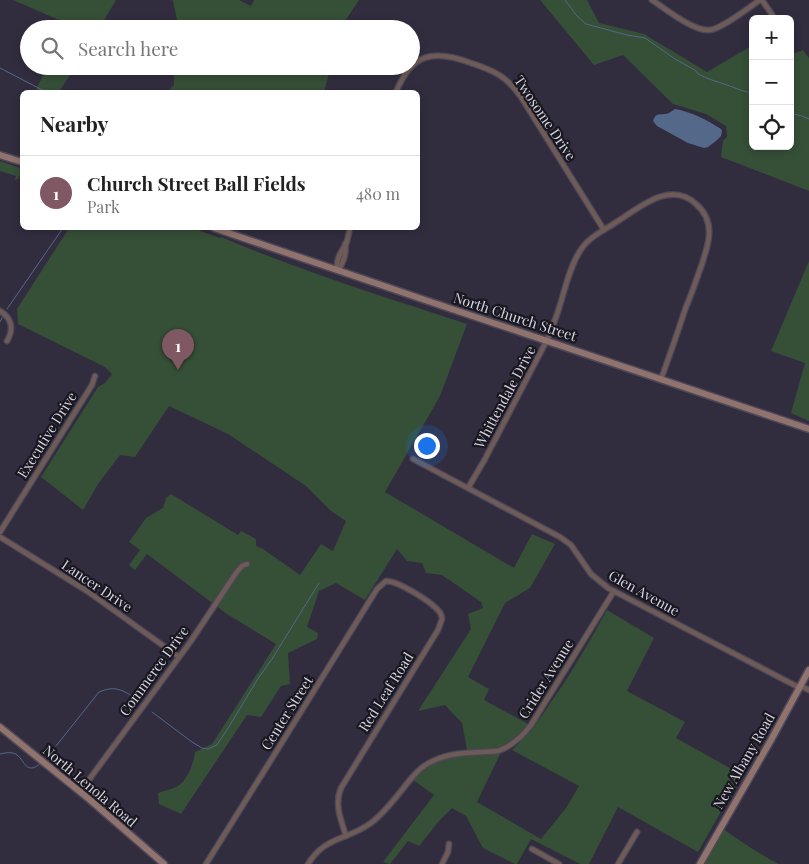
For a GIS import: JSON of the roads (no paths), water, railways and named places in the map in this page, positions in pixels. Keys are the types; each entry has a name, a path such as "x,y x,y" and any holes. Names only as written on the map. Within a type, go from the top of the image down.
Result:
{"main road":[{"path":"0,155 20,161"},
{"name":"North Church Street","path":"220,230 809,428"},
{"name":"New Albany Road","path":"700,864 809,670"},
{"name":"North Lenola Road","path":"0,727 164,864"}],"street":[{"path":"652,0 692,26 705,30 722,25 761,0 772,15"},
{"name":"Twosome Drive","path":"420,60 432,55 446,55 459,58 501,75 512,85 604,230"},
{"name":"Twosome Drive","path":"397,90 405,75"},
{"name":"Whittendale Drive","path":"468,488 485,459 546,340 555,320 576,258 584,246 604,230 648,202 668,195 681,195 691,200 700,208 706,218 709,231 708,244 661,379"},
{"path":"338,270 336,264 349,230"},
{"path":"0,311 6,314 11,323 11,335 7,341"},
{"name":"Executive Drive","path":"0,532 92,385 95,376"},
{"name":"Glen Avenue","path":"413,458 566,541 591,574 602,584 809,690"},
{"name":"Lancer Drive","path":"0,537 87,590 179,657"},
{"name":"Commerce Drive","path":"80,792 179,657 236,573 242,566 247,564"},
{"name":"Center Street","path":"206,864 282,744 350,631 378,589 386,581 393,582"},
{"name":"Red Leaf Road","path":"346,836 337,804 341,788 438,630 442,619 440,612 428,601 393,582"},
{"name":"Crider Avenue","path":"308,864 326,844 362,828 375,819 428,763 453,755 498,751 519,739 531,725 614,591"},
{"path":"618,864 637,832"},
{"path":"442,864 448,852 449,844"},
{"path":"532,849 560,864"}],"water":[{"path":"675,109 693,114 710,122 721,129 721,136 704,148 688,143 657,126 653,121 656,116 669,113"}],"waterway":[{"path":"565,0 577,16 586,24 645,38 675,59 695,70 698,74 749,92"},
{"path":"0,68 42,90"},
{"path":"794,114 809,119"},
{"path":"7,309 62,230"},
{"path":"0,322 3,316"},
{"path":"152,712 202,748 208,749 217,745 319,583"},
{"path":"56,746 99,692 115,689 137,699"},
{"path":"0,754 13,753 29,768 40,764"}],"place":[{"name":"Church Street Ball Fields","path":"178,370"}]}
